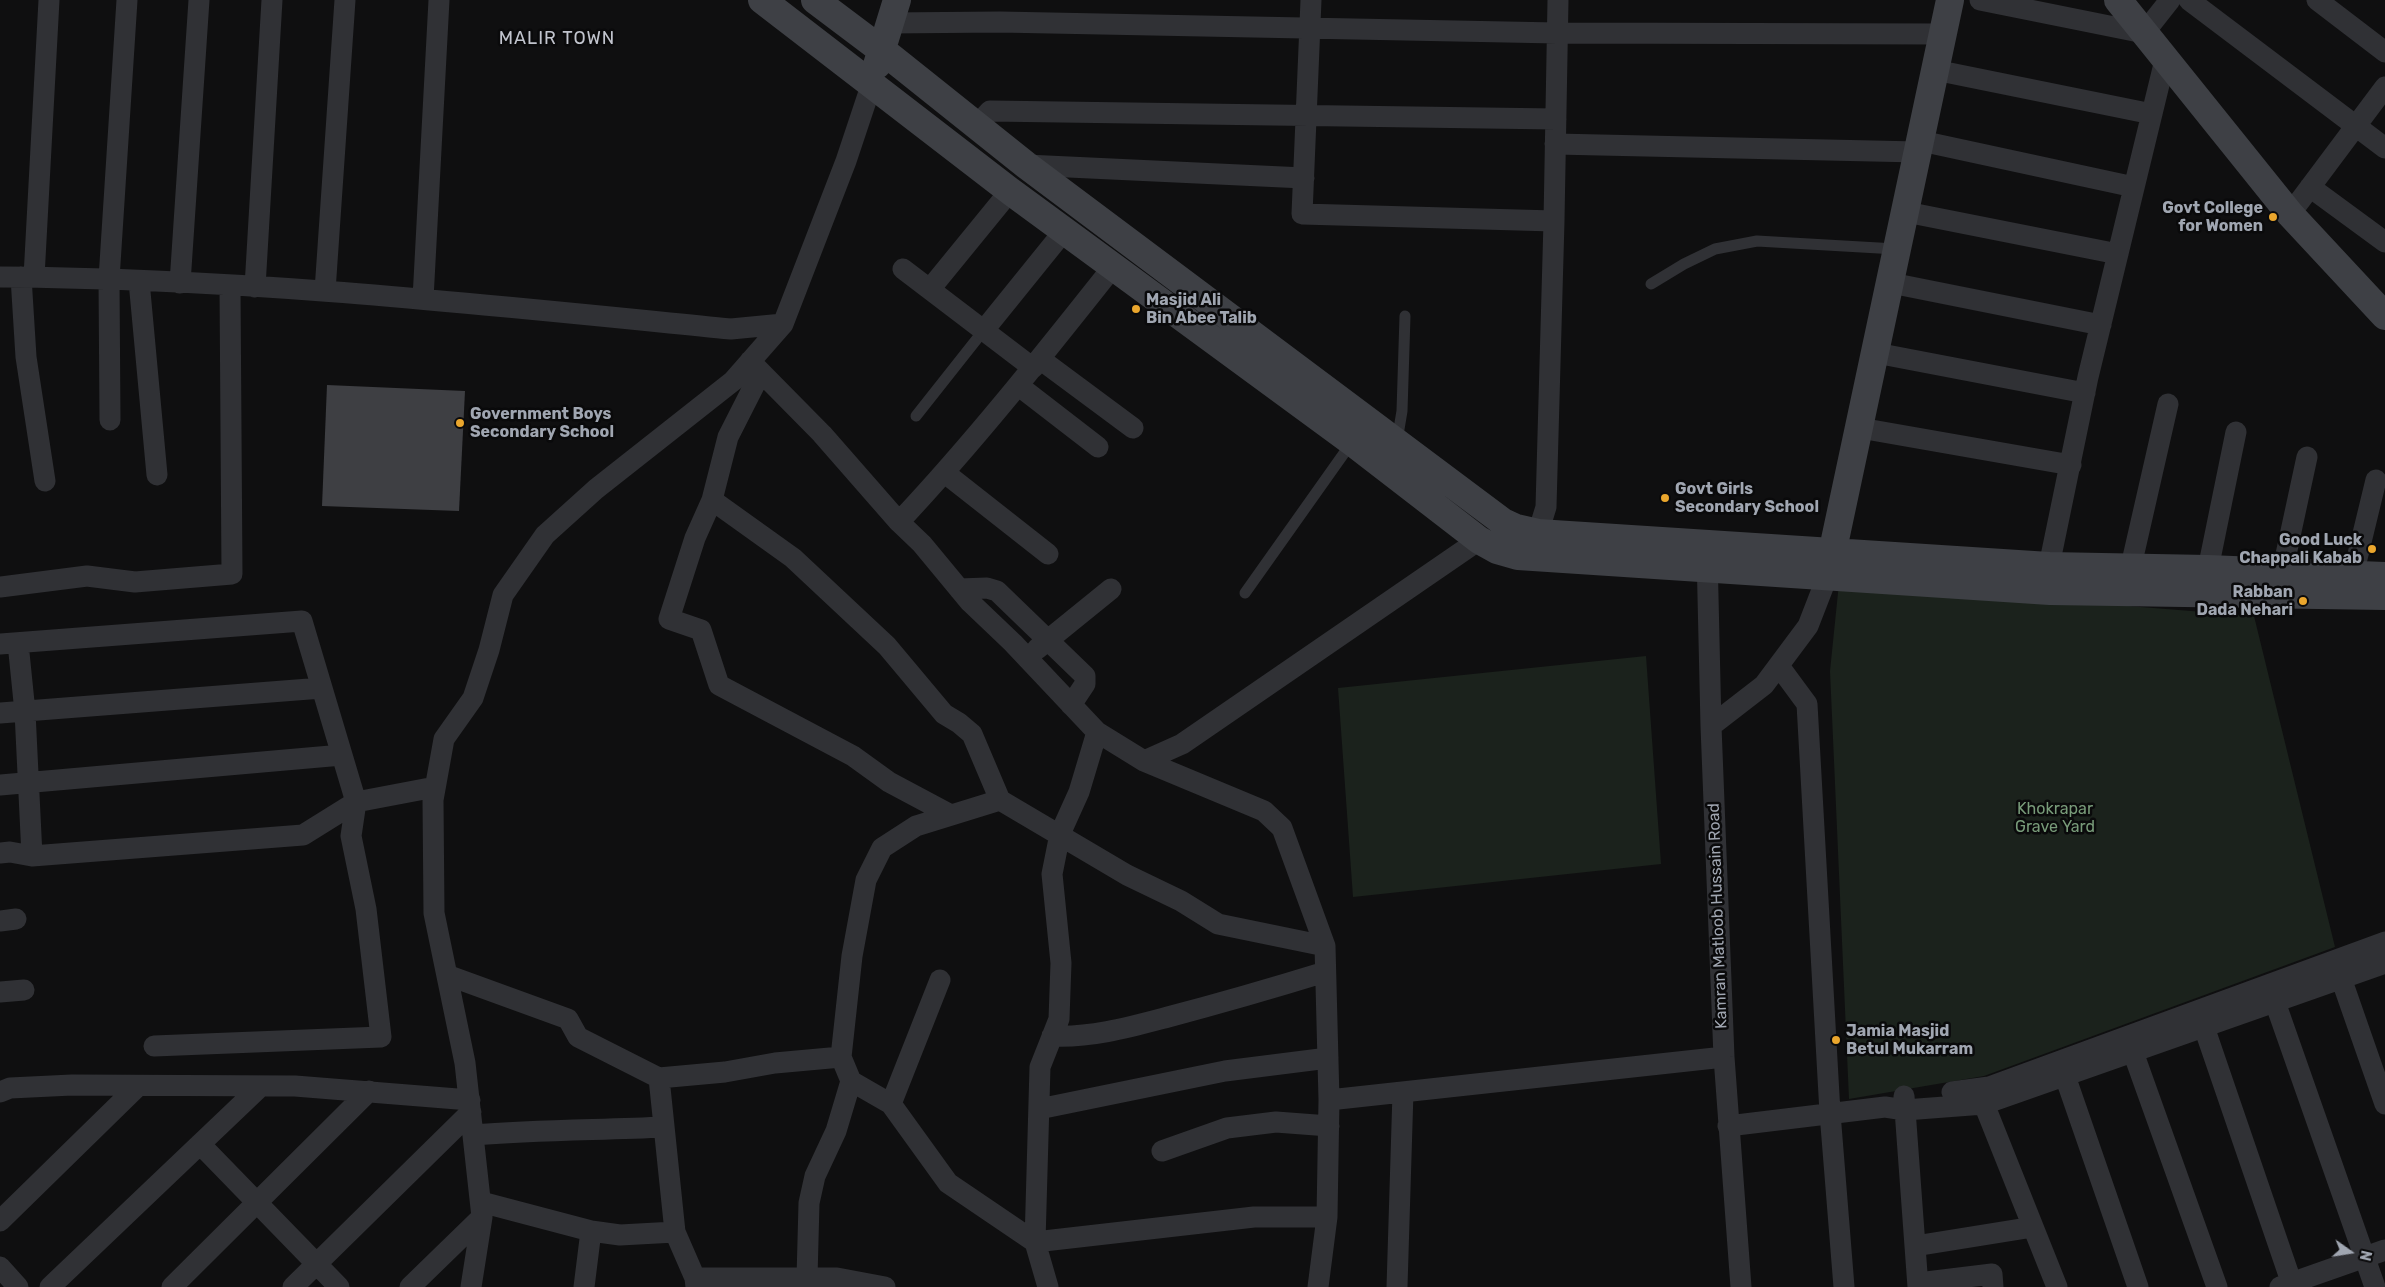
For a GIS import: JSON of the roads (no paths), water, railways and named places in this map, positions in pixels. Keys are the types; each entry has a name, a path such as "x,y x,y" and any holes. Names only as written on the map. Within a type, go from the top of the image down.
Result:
{"main road":[{"path":"762,0 1112,268 1352,442 1479,540 1497,550 1518,556 1707,557 1830,564 2131,566 2385,576"},
{"path":"815,0 1026,165 1305,373 1396,444 1503,522 1516,528 1538,533 1707,557"},
{"path":"1830,564 1950,0"},
{"path":"2118,0 2290,214 2385,316"},
{"path":"872,86 893,11"},
{"path":"1290,397 1305,373"},
{"path":"1830,564 2050,591 2385,596"}],"street":[{"path":"45,481 26,357 28,277 49,0"},
{"path":"110,420 108,279 127,0"},
{"path":"180,283 199,0"},
{"path":"256,287 272,0"},
{"path":"325,292 345,0"},
{"path":"423,298 439,0"},
{"path":"1311,0 1302,214 1554,221"},
{"path":"1538,533 1546,507 1558,0"},
{"path":"1980,0 2144,33 2170,0"},
{"path":"2189,0 2385,148"},
{"path":"2318,0 2385,52"},
{"path":"893,11 1000,22 1557,33 1943,34"},
{"path":"2049,566 2085,393 2165,60"},
{"path":"1936,70 2152,114"},
{"path":"872,86 846,162 783,324 756,367 728,437 712,500 695,538 669,619 701,630 719,686 853,756 889,782 949,814"},
{"path":"2290,214 2385,87"},
{"path":"976,126 990,111 1556,120"},
{"path":"1556,144 1920,146 2134,187"},
{"path":"1026,165 1304,178"},
{"path":"2310,187 2385,242"},
{"path":"930,290 1010,191"},
{"path":"1906,212 2118,254"},
{"path":"984,330 1064,231"},
{"path":"899,522 945,473 1019,386 1112,268"},
{"path":"903,269 984,330 1134,428"},
{"path":"0,277 139,280 423,298 731,329 783,324"},
{"path":"139,280 156,475"},
{"path":"1891,283 2101,325"},
{"path":"0,587 87,576 135,582 232,574 230,286"},
{"path":"1876,353 2085,393"},
{"path":"756,367 822,434 899,522 922,544 970,602 1027,657 1097,732 1144,761 1264,811 1282,828 1324,946 1329,1126 1327,1217 1318,1287"},
{"path":"471,1287 481,1210 466,1063 434,914 433,800 444,739 473,698 489,650 503,595 545,535 596,489 732,381 756,367"},
{"path":"1019,386 1098,447"},
{"path":"2131,566 2168,404"},
{"path":"1860,428 2071,465"},
{"path":"2208,569 2236,432"},
{"path":"2282,573 2307,456"},
{"path":"945,473 1048,554"},
{"path":"2353,575 2376,480"},
{"path":"712,500 793,558 887,646 944,714 972,734 1000,800 1127,875 1181,901 1218,924 1324,946"},
{"path":"1144,761 1182,744 1479,540"},
{"name":"Kamran Matloob Hussain Road","path":"1707,557 1711,726 1724,1057 1741,1287"},
{"path":"1711,726 1764,685 1779,666 1808,626 1830,564"},
{"path":"959,589 987,588 997,591 1085,676 1085,684 1071,705"},
{"path":"1027,657 1111,589"},
{"path":"32,856 25,712 9,644 302,621 356,802 351,836 366,910 381,1037 154,1046"},
{"path":"1779,666 1808,704 1830,1113 1844,1287"},
{"path":"0,714 322,688"},
{"path":"1048,1287 1035,1242 1040,1068 1059,1019 1061,963 1052,874 1060,834 1079,792 1097,732"},
{"path":"0,785 342,755"},
{"path":"0,853 10,852 32,856 303,835 356,802 435,787"},
{"path":"807,1278 809,1204 815,1176 836,1131 850,1081 841,1057 852,956 866,880 882,848 916,826 949,814 1000,800"},
{"path":"1728,1126 1898,1104 1978,1090 2385,942"},
{"path":"1898,1104 1984,1104 2385,963"},
{"path":"1052,1036 1072,1037 1120,1029 1230,1001 1325,972"},
{"path":"447,975 568,1019 578,1037 659,1078 725,1072 775,1063 841,1057"},
{"path":"2341,978 2385,1104"},
{"path":"891,1104 940,980"},
{"path":"0,992 24,990"},
{"path":"2275,1002 2375,1287"},
{"path":"2204,1027 2288,1286 2385,1250"},
{"path":"2133,1052 2217,1287"},
{"path":"1329,1100 1724,1057"},
{"path":"1039,1109 1225,1072 1328,1058"},
{"path":"2064,1076 2138,1287"},
{"path":"659,1078 675,1232 696,1283 837,1278 886,1287"},
{"path":"850,1081 891,1104 948,1183 1035,1242 1254,1217 1327,1217"},
{"path":"0,1092 10,1088 72,1084 260,1086 369,1091 470,1106"},
{"path":"0,1221 138,1086"},
{"path":"50,1287 260,1086"},
{"path":"172,1287 369,1091"},
{"path":"1398,1287 1403,1092"},
{"path":"1898,1104 1918,1285 1992,1274 1993,1287"},
{"path":"1984,1104 2056,1287"},
{"path":"294,1287 470,1106"},
{"path":"1162,1151 1227,1128 1276,1122 1329,1126"},
{"path":"473,1134 534,1130 579,1132 664,1127"},
{"path":"200,1144 339,1287"},
{"path":"481,1210 620,1235 675,1232"},
{"path":"410,1287 481,1210"},
{"path":"1915,1246 2033,1227"},
{"path":"584,1287 591,1231"},
{"path":"0,1267 18,1287"}],"lane":[{"path":"1651,284 1684,264 1715,249 1757,241 1898,250"},
{"path":"1396,444 1402,411 1405,316"},
{"path":"916,416 984,330"},
{"path":"1245,593 1352,442"}],"place":[{"name":"Govt College for Women","path":"2273,217"},
{"name":"Masjid Ali Bin Abee Talib","path":"1136,309"},
{"name":"Government Boys Secondary School","path":"460,423"},
{"name":"Govt Girls Secondary School","path":"1665,498"},
{"name":"Good Luck Chappali Kabab","path":"2372,549"},
{"name":"Rabban Dada Nehari","path":"2303,601"},
{"name":"Jamia Masjid Betul Mukarram","path":"1836,1040"}],"district":[{"name":"MALIR TOWN","path":"557,39"}],"park label":[{"name":"Khokrapar Grave Yard","path":"2055,818"}]}
